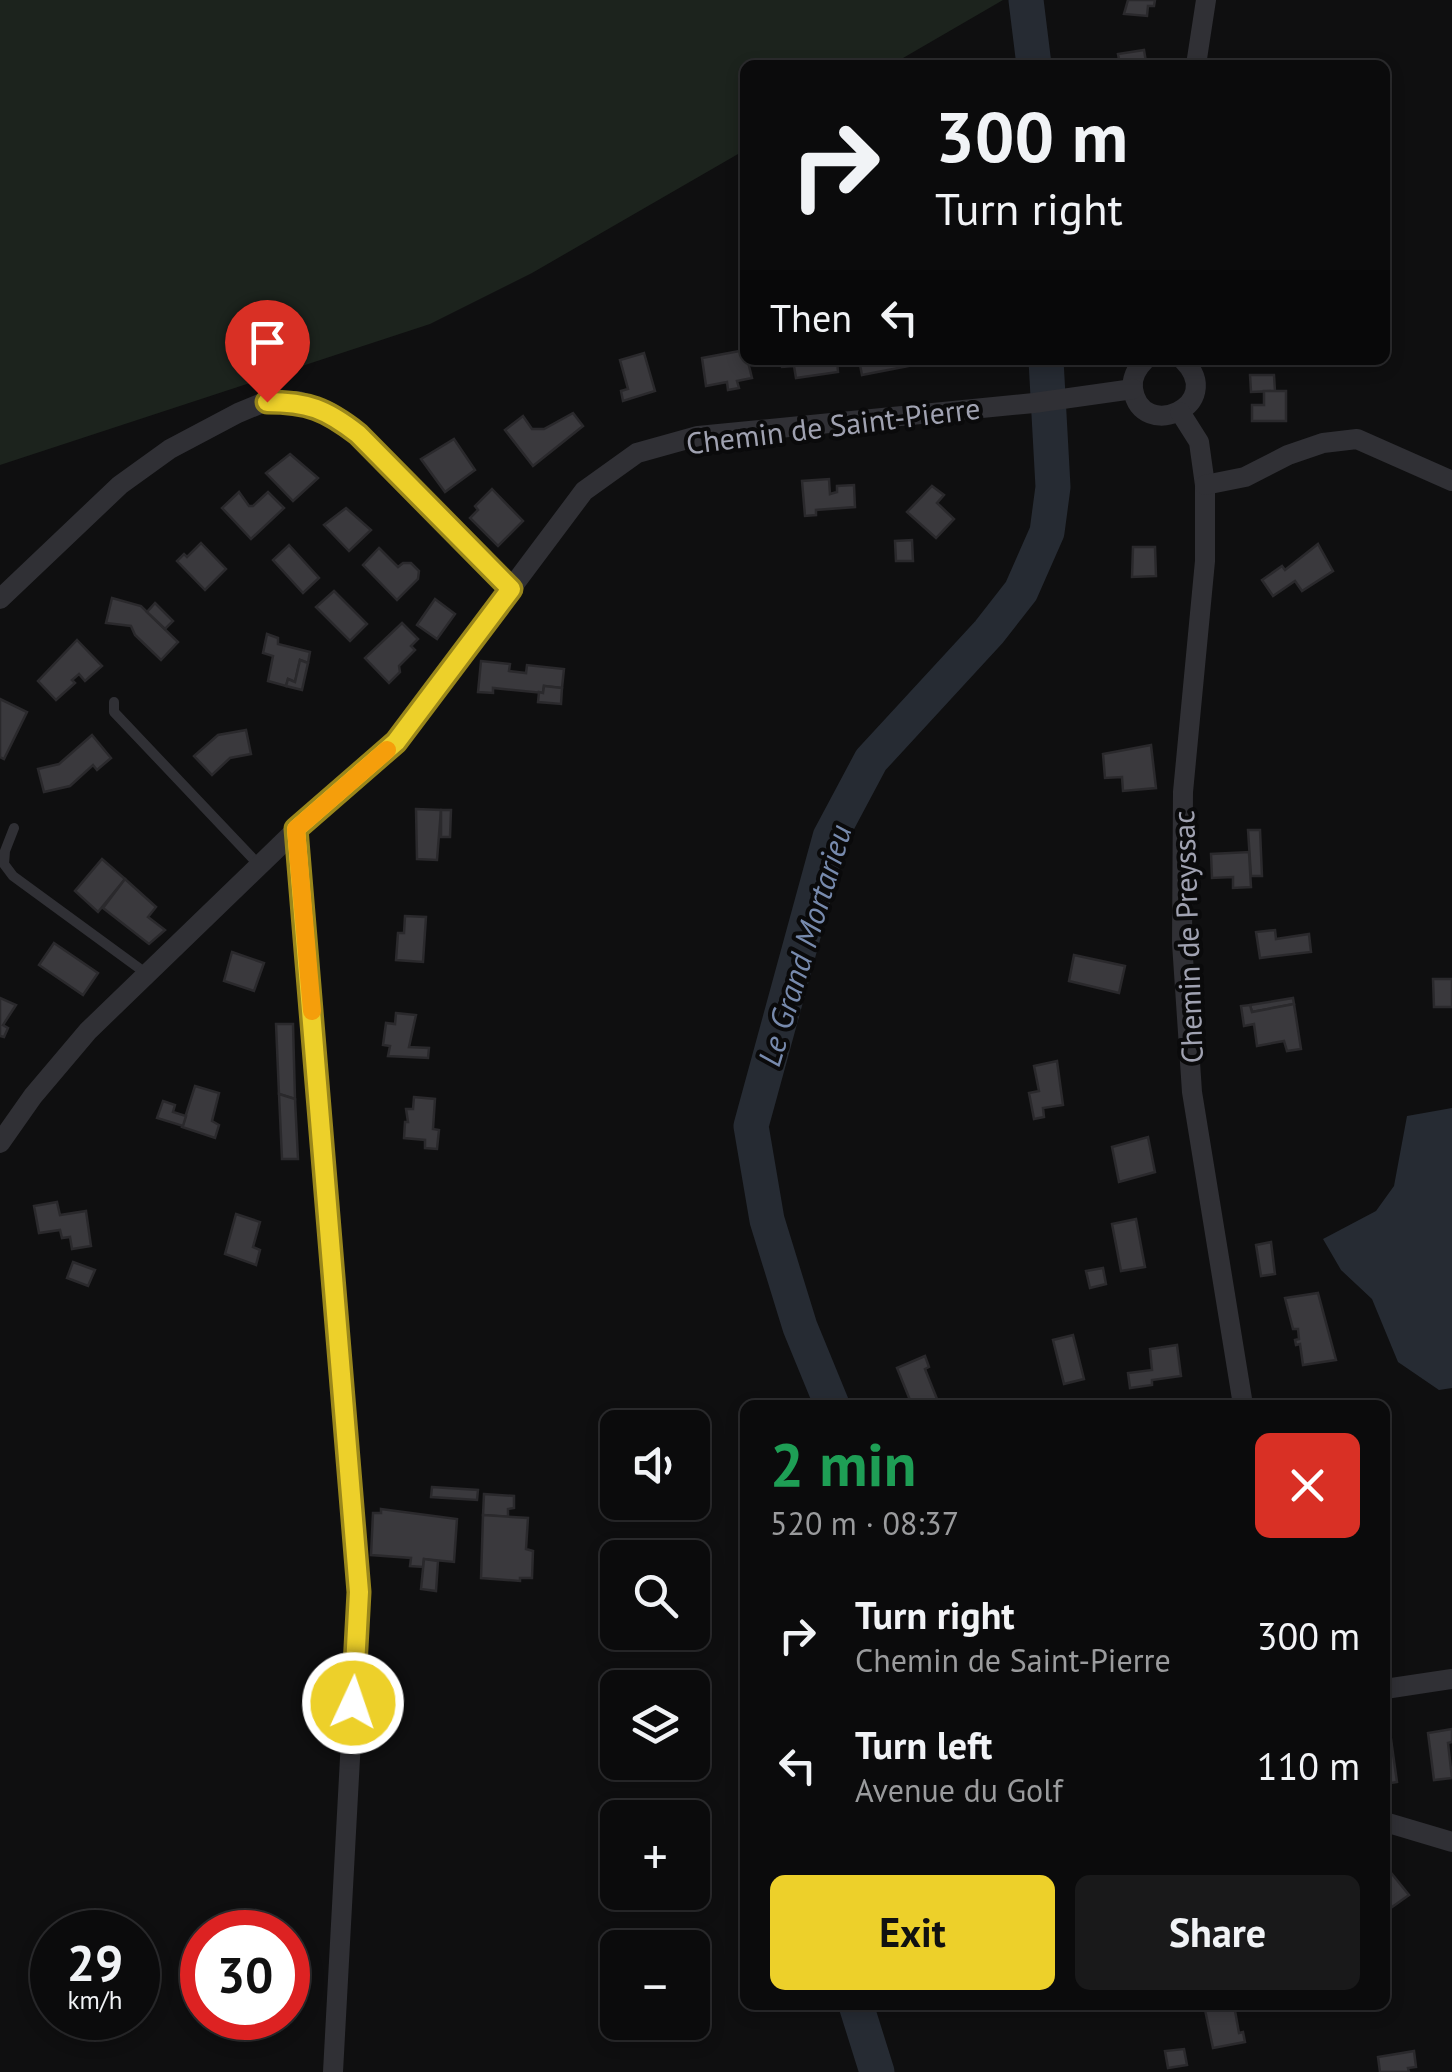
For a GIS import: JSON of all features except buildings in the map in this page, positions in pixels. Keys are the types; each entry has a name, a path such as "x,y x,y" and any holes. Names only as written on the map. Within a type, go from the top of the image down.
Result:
{"street":[{"path":"1197,60 1206,0"},
{"path":"1140,365 1133,389 1136,399 1150,413 1170,416 1180,412 1196,390 1188,365"},
{"name":"Chemin de Saint-Pierre","path":"0,1144 33,1096 88,1032 296,829 396,742 584,491 637,453 698,436 1133,389"},
{"path":"0,599 120,485 170,449 267,402 298,402 329,412 344,422 511,589"},
{"name":"Chemin de Preyssac","path":"1180,412 1200,442 1205,485 1205,561 1183,792 1182,943 1192,1092 1242,1400"},
{"path":"1205,485 1244,477 1322,443 1357,440 1452,481"},
{"path":"296,829 359,1592 333,2072"},
{"path":"1390,1688 1452,1680"},
{"path":"1390,1823 1452,1842"}],"lane":[{"path":"114,702 114,712 259,865"},
{"path":"14,828 4,851 4,864 13,876 147,974"}],"shaded area":[{"path":"0,0 1003,0 900,60 740,60 740,153 532,273 430,324 0,465"},
{"path":"1452,1108 1452,1388 1439,1390 1398,1362 1372,1299 1341,1270 1323,1239 1376,1211 1394,1186 1407,1116"}],"waterway":[{"name":"Le Grand Mortarieu","path":"1026,0 1033,60"},
{"name":"Le Grand Mortarieu","path":"830,1400 800,1327 767,1220 751,1126 830,837 871,760 989,632 1021,591 1047,532 1053,487 1046,365"},
{"name":"Le Grand Mortarieu","path":"858,2010 877,2072"}],"slow traffic":[{"path":"312,1011 296,829 387,750"}],"route":[{"path":"267,402 298,402 329,412 358,434 511,589 396,742 296,829 359,1592 353,1703"}]}
